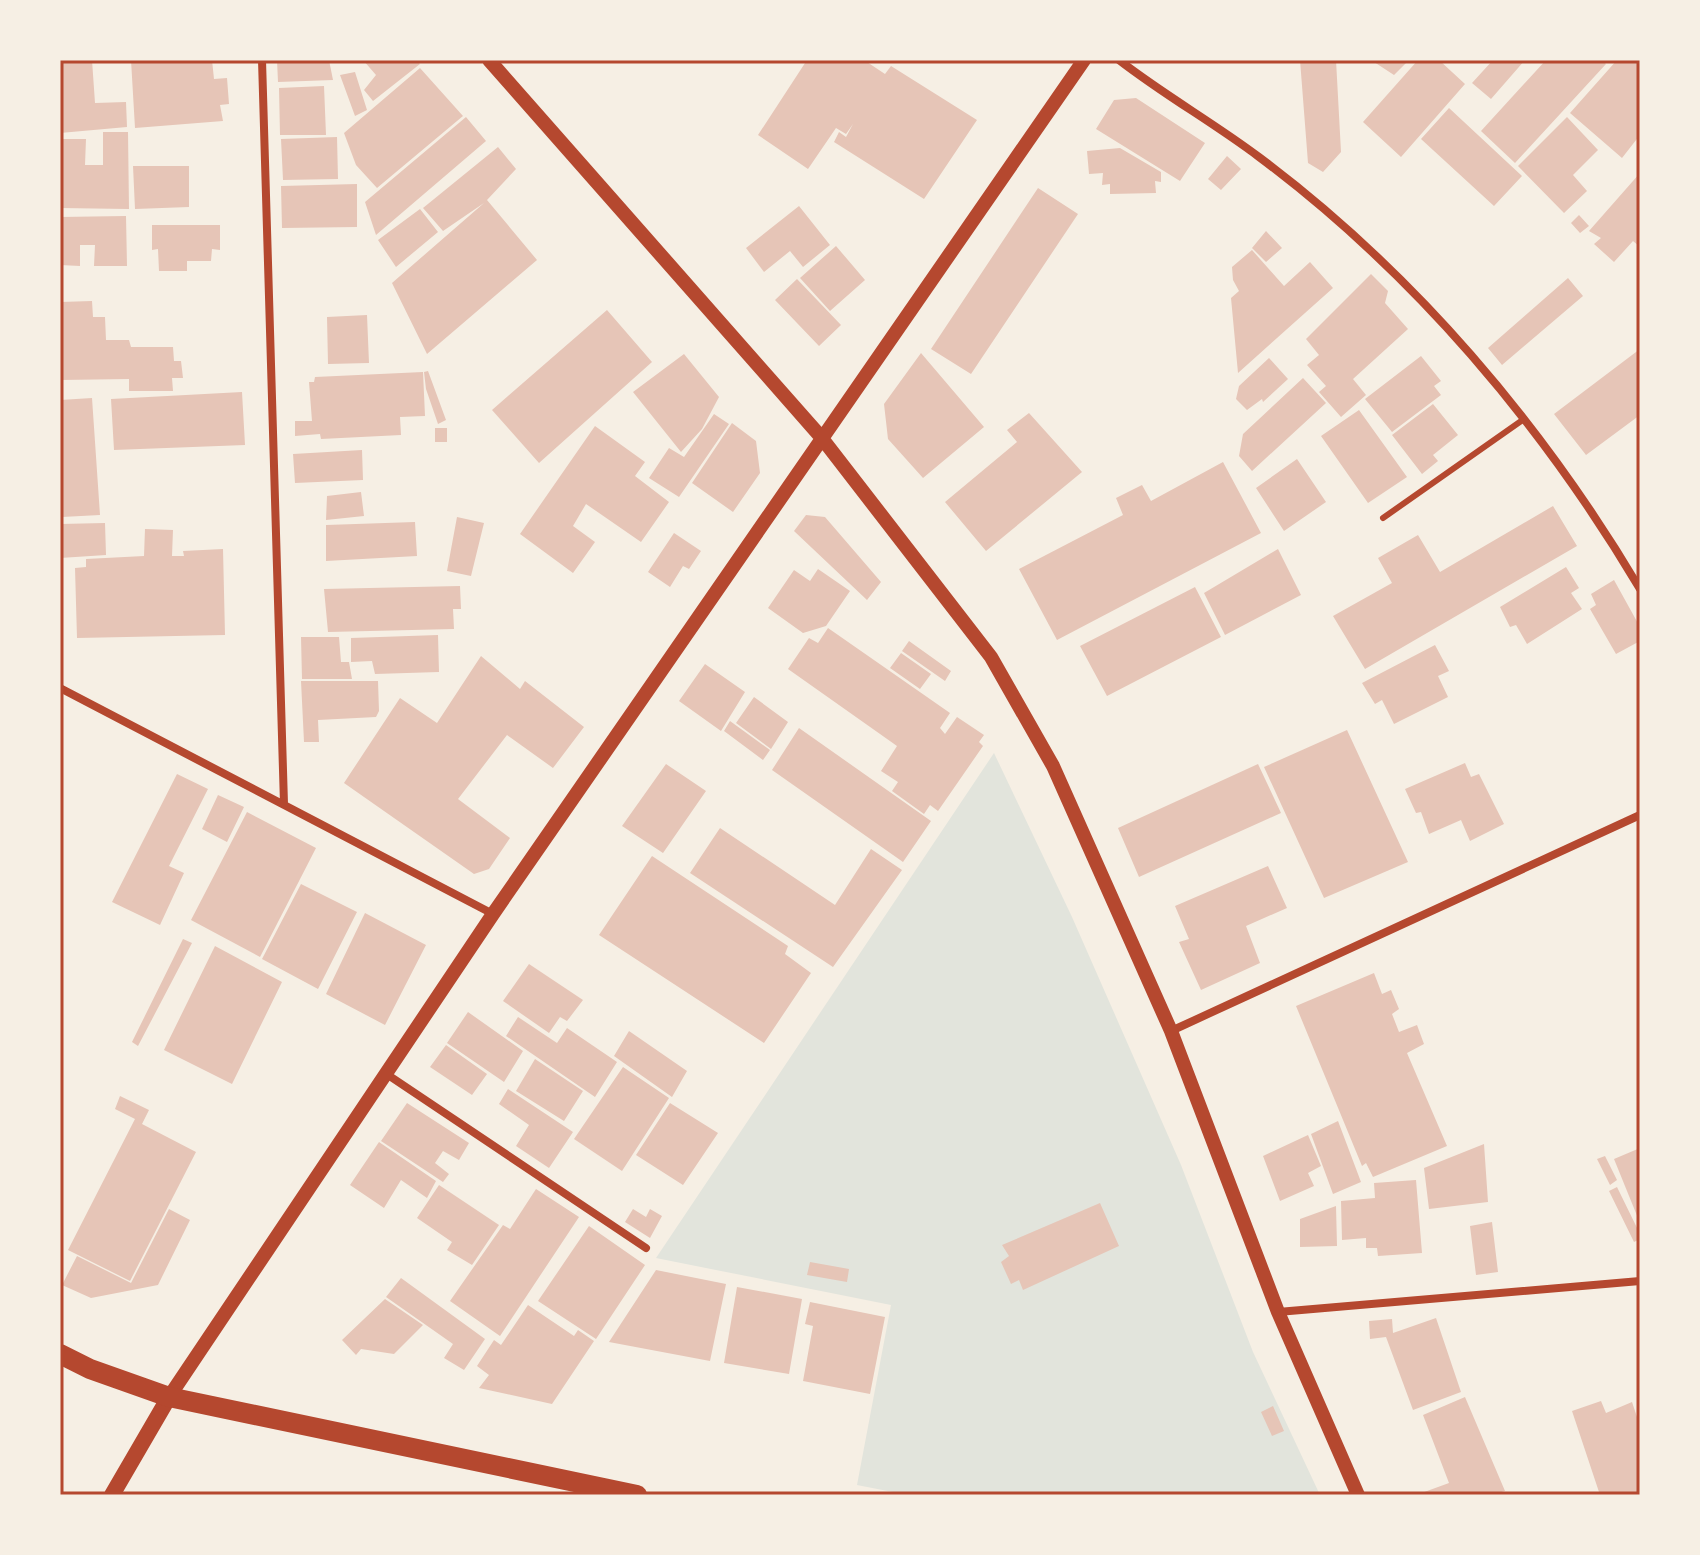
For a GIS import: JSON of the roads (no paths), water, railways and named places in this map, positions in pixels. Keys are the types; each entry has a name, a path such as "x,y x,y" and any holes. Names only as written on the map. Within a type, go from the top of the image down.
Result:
{"main road":[{"path":"60,1354 90,1369 169,1397 637,1495"},
{"path":"112,1495 169,1397"}],"street":[{"path":"262,60 284,804"},
{"path":"489,60 821,437 991,657 1053,766 1171,1031 1278,1312 1358,1495"},
{"path":"169,1397 388,1075 493,914 1084,60"},
{"path":"1119,60 1260,158 1404,283 1501,388 1571,483 1640,589"},
{"path":"60,688 493,914"},
{"path":"1171,1031 1640,815"},
{"path":"388,1075 646,1248"},
{"path":"1278,1312 1640,1281"}],"lane":[{"path":"1383,518 1524,419"}]}
